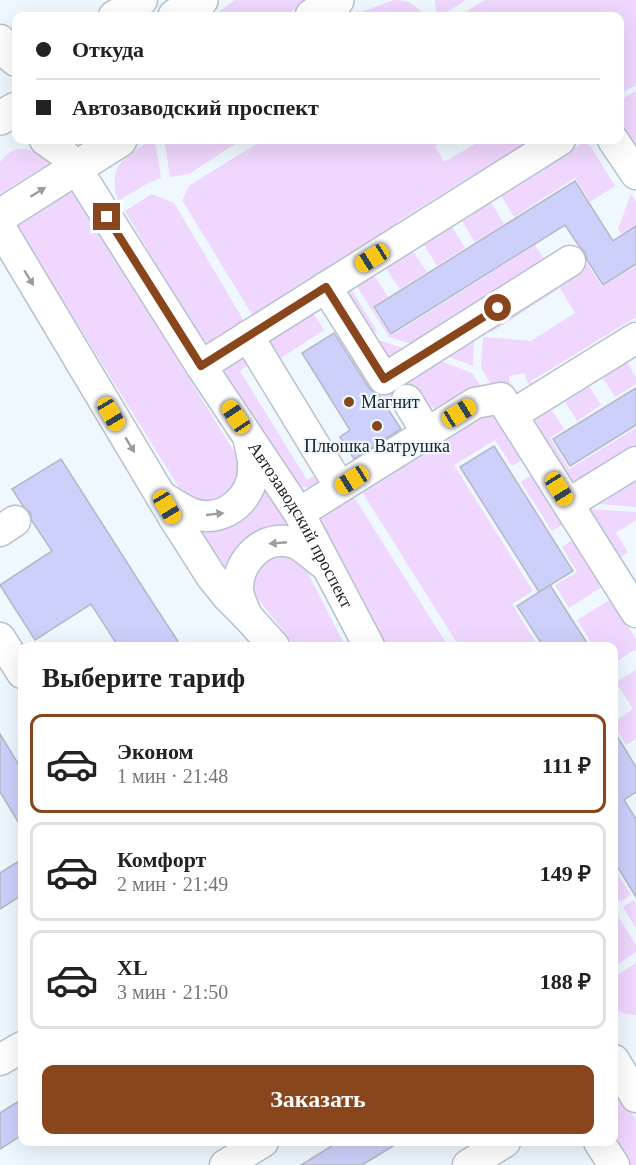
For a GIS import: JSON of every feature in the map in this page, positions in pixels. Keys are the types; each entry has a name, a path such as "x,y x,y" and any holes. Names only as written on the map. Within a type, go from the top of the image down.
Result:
{"main road":[{"path":"182,12 201,0"},
{"path":"0,216 114,144"}],"street":[{"path":"121,12 142,0"},
{"path":"0,40 12,58"},
{"name":"Автозаводский проспект","path":"51,144 62,152 76,168 201,366 299,513 367,642"},
{"path":"201,366 554,144"},
{"path":"616,144 636,174"},
{"path":"0,227 211,576 270,642"},
{"path":"326,287 384,379 570,261"},
{"path":"248,336 340,488"},
{"path":"512,415 636,338"},
{"path":"299,513 475,403 501,398 568,504 631,594"},
{"path":"407,400 427,433"},
{"path":"161,496 193,514 210,516 226,513 247,494 252,480 254,464 247,434"},
{"path":"568,504 636,462"},
{"path":"247,616 238,591 239,575 246,560 257,548 284,541 298,545 328,567"},
{"path":"0,638 18,667"},
{"path":"0,1060 18,1049"},
{"path":"623,1064 636,1097"},
{"path":"225,1165 256,1146"},
{"path":"468,1165 498,1146"},
{"path":"602,1146 614,1165"}],"shaded area":[{"path":"235,0 310,0 290,12 218,12"},
{"path":"394,0 412,4 421,12 362,12"},
{"path":"435,0 466,0 446,12 436,12"},
{"path":"485,0 636,0 636,85 624,92 624,12 466,12"},
{"path":"636,91 636,151 624,134 624,98"},
{"path":"146,144 155,144 161,178 118,201 115,189 117,170 120,163"},
{"path":"165,144 235,144 189,174 170,177"},
{"path":"257,144 438,144 435,146 444,162 475,144 524,144 397,222 395,235 256,321 182,200 190,185"},
{"path":"581,144 591,147 615,186 590,202 575,178 514,217 500,194"},
{"path":"16,149 35,152 50,163 0,194 0,162"},
{"path":"72,189 238,458 241,469 237,490 212,505 183,494 16,225"},
{"path":"152,194 174,203 247,326 214,343 200,338 125,211"},
{"path":"631,194 636,202 636,225 621,234 618,229"},
{"path":"490,201 504,224 475,242 461,219"},
{"path":"451,225 465,248 437,266 423,243"},
{"path":"535,245 546,262 422,348 389,337 356,285 373,274 388,297 372,307 391,336"},
{"path":"412,250 427,272 400,289 385,267"},
{"path":"585,260 602,287 636,266 636,317 531,381 530,385 525,373 509,376 510,385 493,388 481,368 483,337 531,341 575,313 560,288 492,332 485,322"},
{"path":"351,289 378,333 359,325 345,293"},
{"path":"312,311 324,330 281,358 268,339"},
{"path":"474,328 473,366 436,352"},
{"path":"366,336 415,352 387,370"},
{"path":"242,351 249,364 240,371 307,480 319,473 325,474 318,488 301,487 295,484 225,375 228,364"},
{"path":"429,357 472,373 485,393 448,415 429,406 417,388 389,406 378,389"},
{"path":"625,359 636,377 636,384 615,397 601,375"},
{"path":"587,383 601,405 577,421 563,398"},
{"path":"549,406 564,429 550,438 569,469 636,428 636,455 572,488 526,421"},
{"path":"492,415 497,417 523,459 512,466 495,440 454,465 533,591 512,604 536,642 456,642 362,492 481,418"},
{"path":"636,469 636,507 589,503"},
{"path":"533,474 564,524 552,531 521,482"},
{"path":"263,476 294,530 237,549 222,573 191,524"},
{"path":"350,491 445,642 381,642 320,528 322,512"},
{"path":"591,509 636,512 636,520 616,533 628,552 621,557 626,566 586,512"},
{"path":"574,539 603,586 569,608 555,585 577,572 562,547"},
{"path":"281,552 302,561 343,642 292,642 254,594 250,583 256,561"},
{"path":"611,599 636,639 636,649 618,660 618,642 591,642 577,620"},
{"path":"636,670 636,739 626,745 618,732 618,719 633,709 618,685 618,681"},
{"path":"618,874 631,895 620,902 618,899"},
{"path":"634,900 636,903 636,928 623,907"},
{"path":"618,916 636,945 636,952 618,964"},
{"path":"636,963 636,1015 625,1014 618,1010 618,974"},
{"path":"618,1090 636,1120 636,1165 628,1165 616,1146"}],"building":[{"path":"575,181 613,241 636,226 636,264 603,285 587,260 585,252 565,225 391,334 374,307"},
{"path":"334,333 369,388 379,395 401,429 354,459 340,437 350,430 302,353"},
{"path":"636,388 636,425 570,466 553,439"},
{"path":"494,446 573,571 539,592 460,467"},
{"path":"61,459 178,642 115,642 91,604 35,640 0,585 52,551 32,521 30,512 23,506 12,489"},
{"path":"550,585 586,642 540,642 517,606"},
{"path":"0,734 18,763 18,821 0,792"},
{"path":"618,738 636,767 636,792 624,800 636,819 636,897 618,868"},
{"path":"18,862 18,898 0,909 0,873"},
{"path":"18,1102 18,1138 0,1149 0,1113"},
{"path":"332,1146 393,1146 362,1165 301,1165"}],"place":[{"name":"Магнит","path":"349,402"},
{"name":"Плюшка Ватрушка","path":"377,426"}],"route":[{"path":"107,217 201,366 326,287 384,379 498,308"}]}
